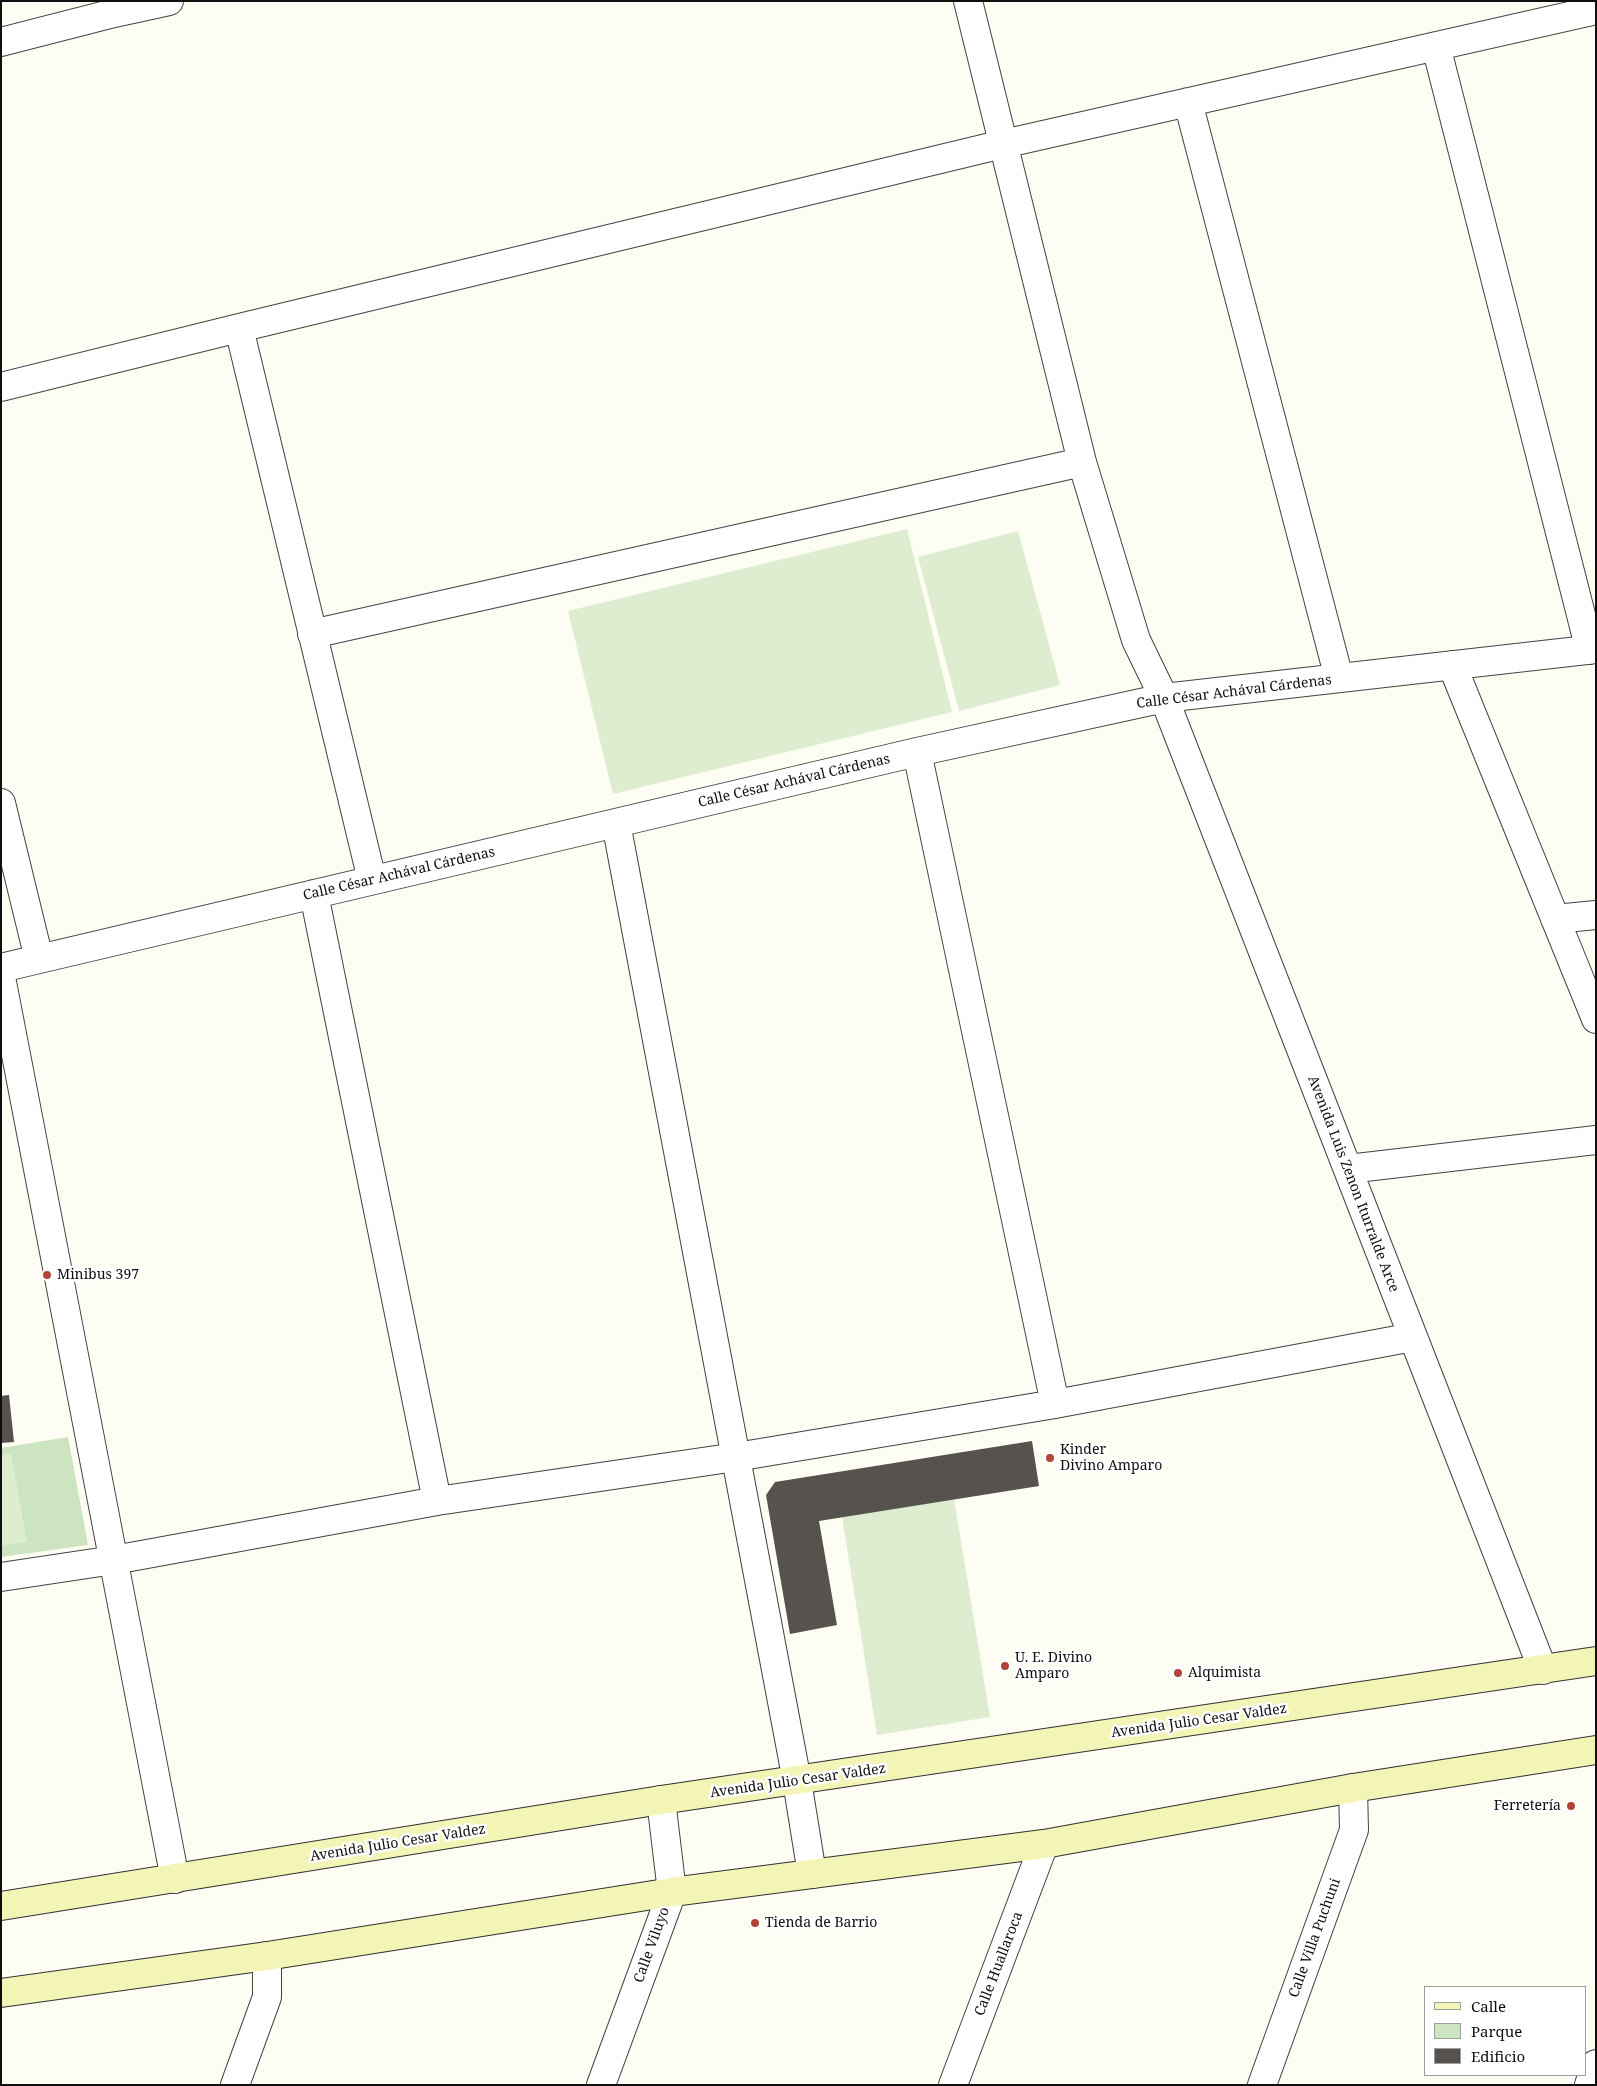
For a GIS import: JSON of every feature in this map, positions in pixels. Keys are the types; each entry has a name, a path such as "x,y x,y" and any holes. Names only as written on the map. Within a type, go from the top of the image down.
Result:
{"main road":[{"name":"Avenida Julio Cesar Valdez","path":"1,1906 661,1800 1596,1661"},
{"path":"1,1993 267,1956 672,1892 1044,1844 1353,1788 1596,1750"}],"street":[{"path":"1,42 112,7 169,1"},
{"name":"Avenida Luis Zenon Iturralde Arce","path":"968,1 1082,462 1136,640 1164,698 1543,1670"},
{"path":"1,387 1003,144 1596,10"},
{"path":"1436,46 1593,649"},
{"path":"1188,102 1339,678"},
{"path":"238,328 372,880"},
{"path":"312,634 1082,462"},
{"name":"Calle César Achával Cárdenas","path":"1,968 917,752 1164,698 1593,649"},
{"path":"1452,665 1596,1019"},
{"path":"917,752 1055,1404"},
{"path":"1,803 38,959"},
{"path":"616,823 797,1781 812,1874"},
{"path":"314,894 437,1502"},
{"path":"1555,919 1596,915"},
{"path":"1,978 175,1879"},
{"path":"1348,1169 1596,1140"},
{"path":"1,1577 114,1560 437,1502 736,1457 1055,1404 1413,1337"},
{"name":"Calle Villa Puchuni","path":"1262,2085 1354,1830 1353,1788"},
{"name":"Calle Viluyo","path":"602,2085 672,1892 661,1800"},
{"name":"Calle Huallaroca","path":"953,2085 1044,1844"},
{"path":"235,2085 267,1997 267,1956"},
{"path":"1589,2085 1596,2064"}],"green space":[{"path":"907,529 952,712 613,794 568,611"},
{"path":"1018,531 1060,685 959,711 918,557"},
{"path":"68,1437 88,1545 1,1557 1,1448"},
{"path":"11,1453 27,1542 1,1546 1,1455"},
{"path":"954,1499 990,1717 877,1735 842,1517"}],"building":[{"path":"9,1395 14,1442 1,1443 1,1396"},
{"path":"1032,1441 1039,1486 819,1521 837,1625 790,1634 766,1495 775,1482"}],"place":[{"name":"Minibus 397","path":"47,1275"},
{"name":"Kinder Divino Amparo","path":"1050,1458"},
{"name":"U. E. Divino Amparo","path":"1005,1666"},
{"name":"Alquimista","path":"1178,1673"},
{"name":"Ferretería","path":"1571,1806"},
{"name":"Tienda de Barrio","path":"755,1923"}]}
